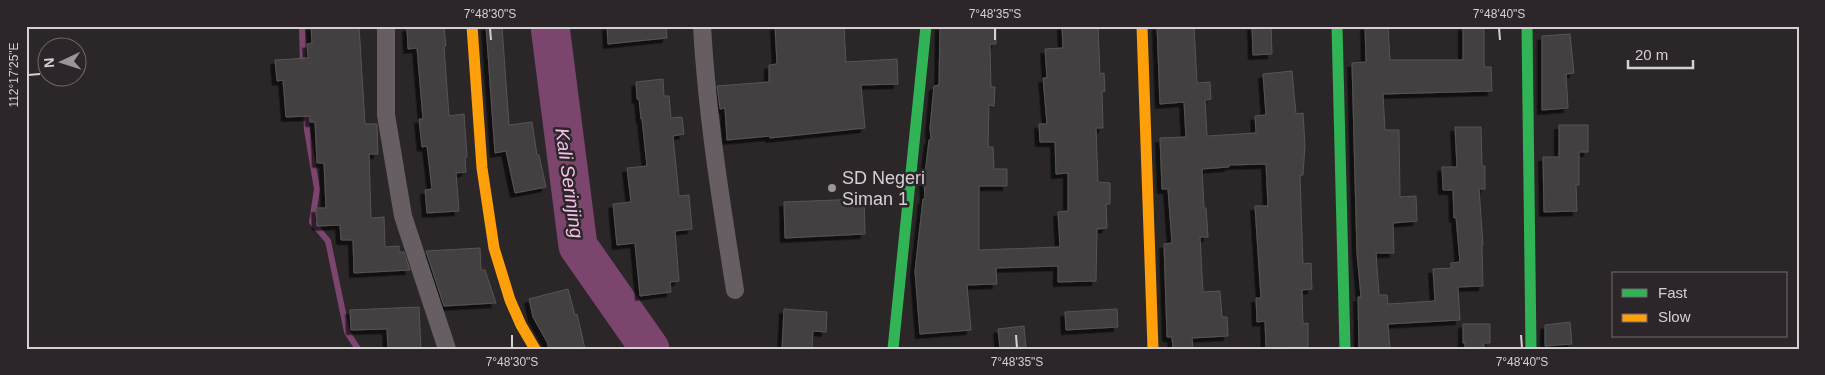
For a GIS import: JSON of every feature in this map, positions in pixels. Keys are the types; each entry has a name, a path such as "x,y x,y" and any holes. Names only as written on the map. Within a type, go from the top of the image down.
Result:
{"street":[{"path":"386,26 386,115 403,216 447,349"},
{"path":"472,26 488,218 499,271 513,307 535,349"},
{"path":"702,26 704,70 717,174 735,290"},
{"path":"893,349 926,26"},
{"path":"1142,26 1152,349"},
{"path":"1337,26 1345,349"},
{"path":"1527,26 1531,349"}],"building":[{"path":"311,26 359,26 365,124 377,124 378,154 369,154 371,218 384,217 385,247 399,246 399,252 404,252 410,270 354,273 353,240 341,240 340,225 317,226 316,208 326,208 324,163 317,163 315,122 310,122 310,116 286,117 283,80 277,81 275,60 308,58 307,44 312,43"},
{"path":"444,26 449,116 464,114 467,157 465,158 466,172 456,173 459,211 427,213 425,190 432,189 427,146 422,147 419,119 423,119 417,48 408,49 407,27"},
{"path":"486,26 502,26 509,125 532,122 537,155 539,155 546,187 515,193 506,151 495,153"},
{"path":"607,26 666,26 667,38 608,44"},
{"path":"775,26 844,26 846,62 897,59 898,84 861,85 865,128 770,138 770,136 727,140 725,108 720,109 717,86 769,82 769,65 777,64"},
{"path":"940,26 996,27 996,44 990,44 991,87 995,87 994,106 989,105 988,147 993,147 994,169 1007,169 1007,186 979,186 979,250 1060,247 1058,212 1068,211 1068,173 1056,174 1055,142 1040,142 1039,124 1047,124 1043,78 1047,78 1045,49 1063,48 1062,26 1098,26 1100,74 1104,73 1105,91 1102,92 1103,128 1096,128 1098,182 1110,183 1110,204 1106,204 1107,228 1097,229 1096,281 1058,282 1058,266 996,268 997,284 967,285 971,330 920,334 915,271 923,199 925,199 924,182 929,140 931,139 930,128 934,86 939,85"},
{"path":"1157,26 1194,26 1197,83 1210,82 1211,99 1205,100 1207,136 1256,133 1255,116 1266,115 1263,74 1292,71 1296,114 1303,113 1305,145 1303,175 1300,175 1303,264 1311,263 1312,289 1302,290 1303,324 1308,323 1308,347 1266,348 1265,321 1257,322 1256,298 1261,298 1255,206 1268,206 1266,164 1229,165 1229,167 1202,169 1208,237 1200,237 1203,292 1220,291 1222,317 1227,317 1228,336 1192,338 1193,349 1173,349 1172,337 1167,337 1164,244 1172,243 1168,189 1162,189 1160,138 1186,137 1184,102 1160,104"},
{"path":"1252,26 1271,26 1272,54 1253,55"},
{"path":"1365,26 1388,26 1390,60 1463,60 1463,26 1484,26 1484,67 1491,67 1492,91 1383,94 1385,130 1399,130 1400,197 1416,196 1417,221 1393,223 1394,253 1376,253 1379,295 1387,295 1388,304 1435,301 1433,269 1451,268 1451,263 1460,262 1456,217 1454,218 1453,190 1443,190 1442,167 1457,167 1455,127 1481,127 1482,166 1485,166 1485,189 1479,189 1483,245 1483,286 1458,287 1460,320 1388,324 1390,349 1359,348 1358,297 1361,297 1357,253 1352,63 1366,62"},
{"path":"1570,34 1574,73 1566,74 1568,108 1542,110 1542,36"},
{"path":"663,79 664,96 669,96 671,118 682,117 684,134 673,136 679,196 689,195 692,229 675,231 679,281 670,282 671,292 640,296 635,243 617,245 613,204 631,202 627,168 647,166 636,82"},
{"path":"1559,125 1588,125 1588,152 1579,152 1579,185 1576,185 1577,211 1544,212 1543,157 1559,157"},
{"path":"864,199 865,234 785,238 784,202"},
{"path":"480,248 481,270 485,270 496,303 444,306 426,251"},
{"path":"568,289 575,315 577,314 585,349 549,349 533,317 529,299"},
{"path":"419,307 421,349 388,349 387,329 351,330 350,310"},
{"path":"784,309 827,312 826,332 813,331 812,349 782,349"},
{"path":"1117,309 1118,327 1066,330 1065,312"},
{"path":"1570,322 1572,344 1545,346 1545,325"},
{"path":"1463,324 1490,324 1490,343 1484,343 1484,349 1465,349 1465,343 1463,343"},
{"path":"1024,326 1026,349 1000,349 998,329"}],"waterway":[{"path":"302,26 303,65"},
{"name":"Kali Serinjing","path":"550,26 578,246 650,349"},
{"path":"306,110 307,130 317,189 312,222 328,241 347,332 358,349"}],"traffic: fast":[{"path":"893,349 926,26"},
{"path":"1337,26 1345,349"},
{"path":"1527,26 1531,349"}],"traffic: slow":[{"path":"472,26 482,168 494,248 510,300 521,325 535,349"},
{"path":"1142,26 1153,349"}],"place":[{"name":"SD Negeri Siman 1","path":"832,188"}]}
